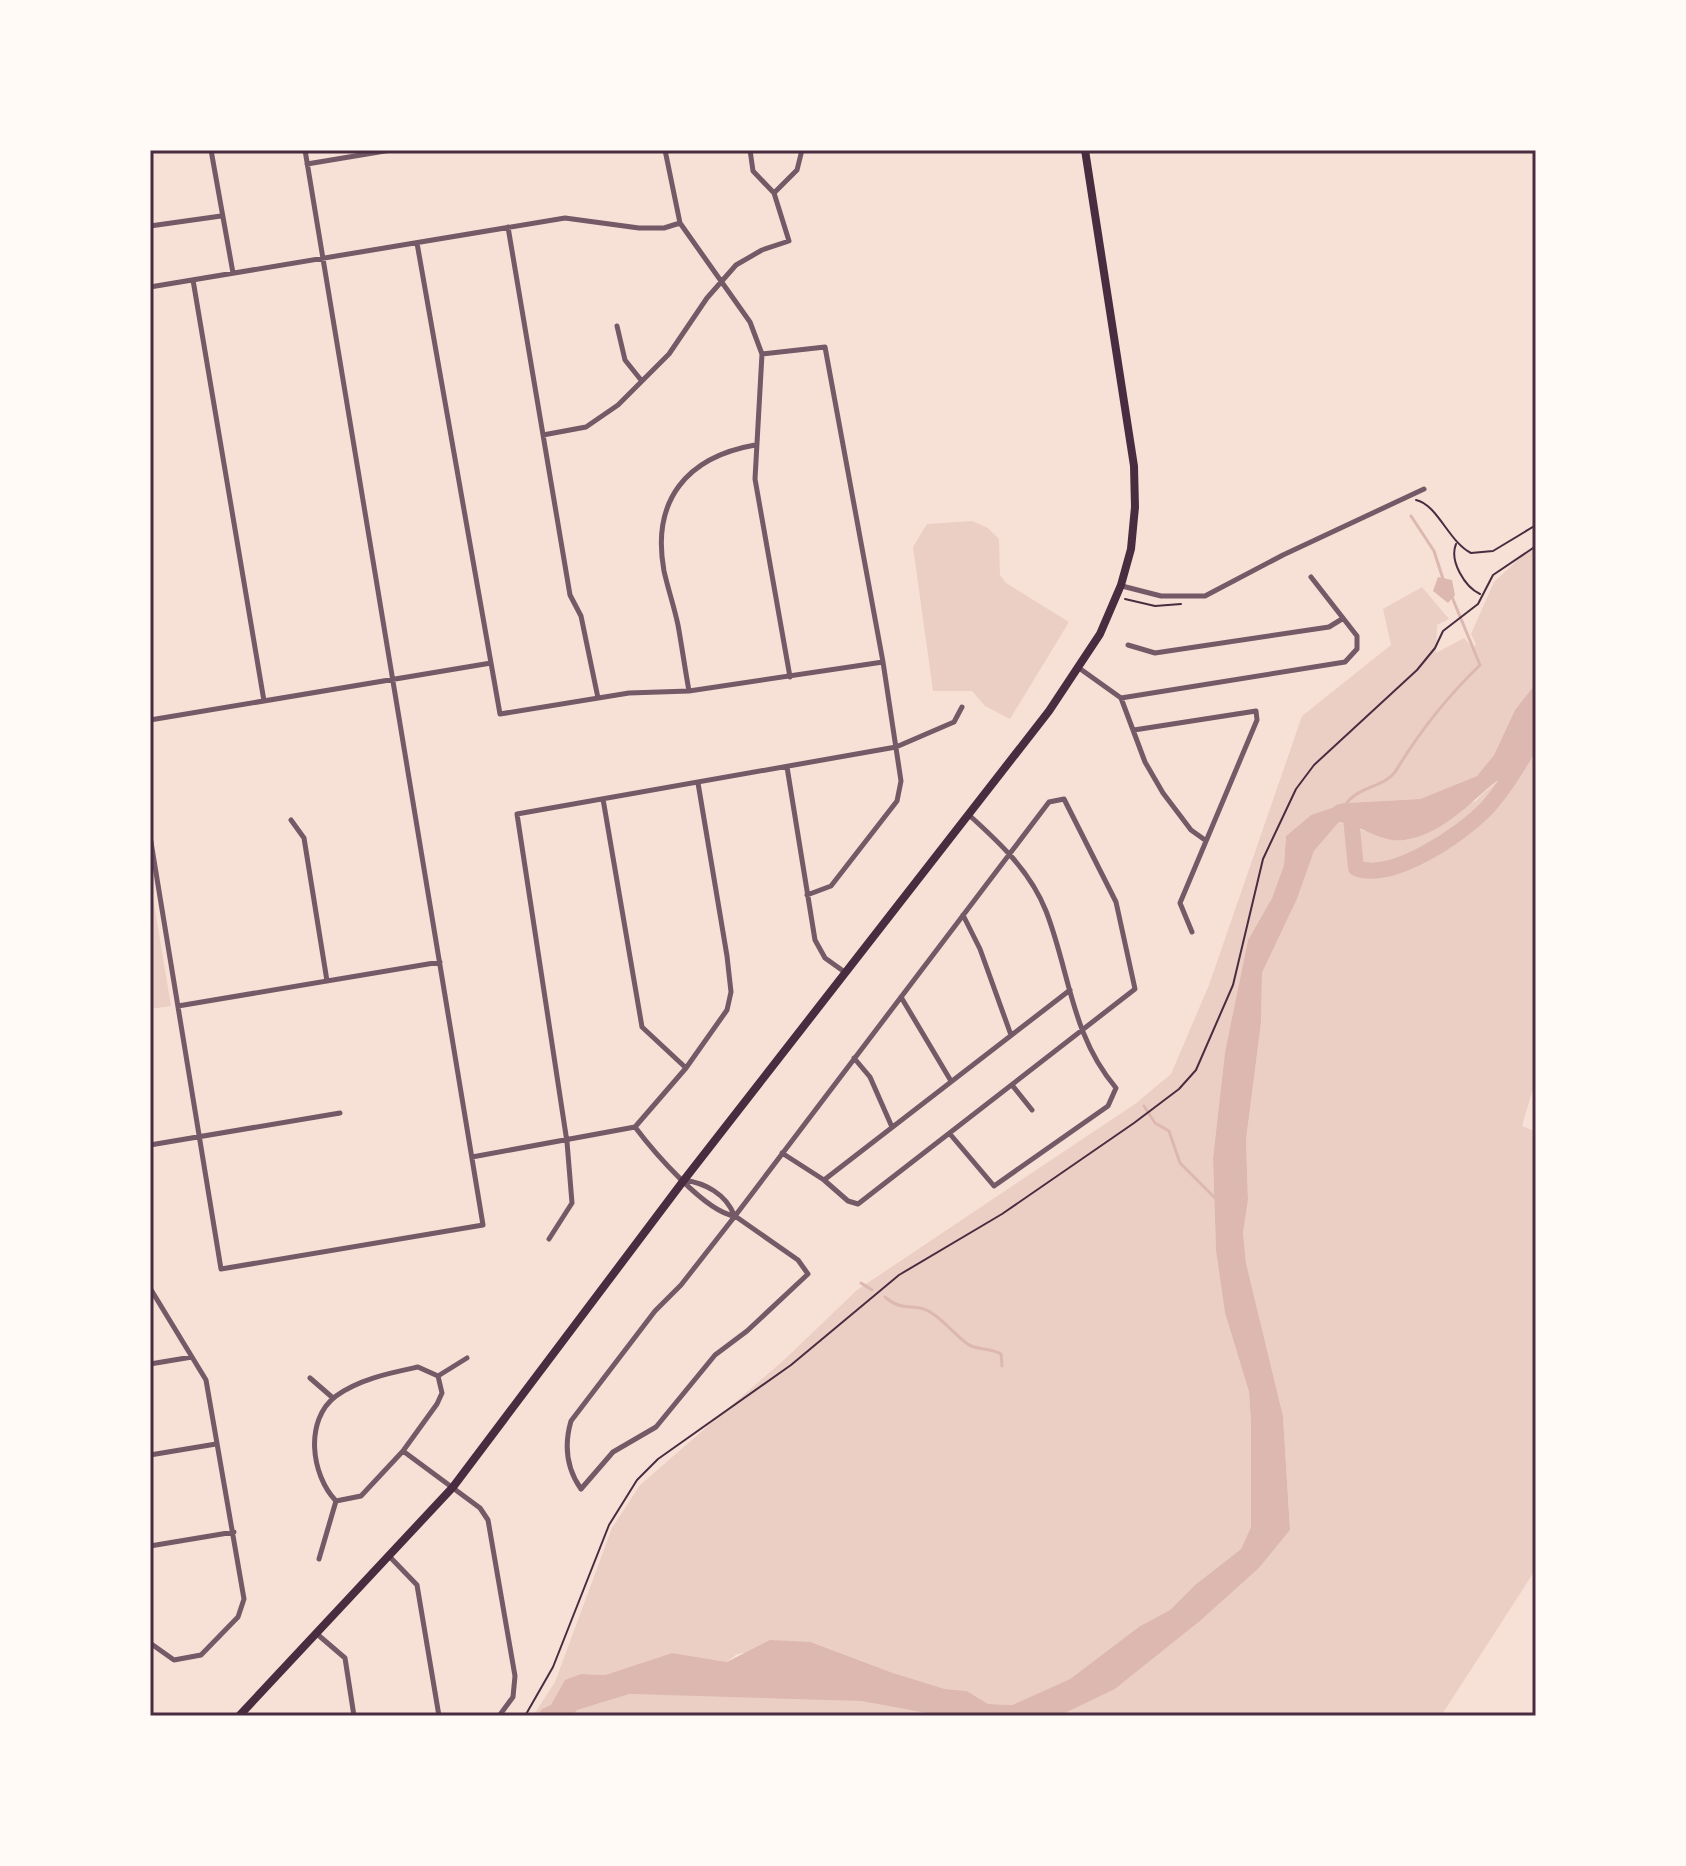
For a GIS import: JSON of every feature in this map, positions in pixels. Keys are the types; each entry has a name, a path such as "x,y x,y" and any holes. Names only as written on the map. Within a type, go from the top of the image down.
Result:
{"main road":[{"path":"239,1716 453,1487 684,1180 969,815 1100,634 1121,585 1134,521 1134,466 1085,150"}],"street":[{"path":"211,150 233,273"},
{"path":"150,836 221,1269 483,1225 305,150"},
{"path":"307,164 391,150"},
{"path":"665,150 680,223 750,322 762,354 755,479 790,677"},
{"path":"543,435 586,427 618,405 669,354 736,265 762,250 789,241 774,193 753,171 750,150"},
{"path":"774,193 797,170 802,150"},
{"path":"150,226 221,216"},
{"path":"150,287 565,218 639,228 664,228 680,223"},
{"path":"508,227 570,595 581,616 598,698"},
{"path":"417,243 500,714 598,698 689,691 883,662"},
{"path":"193,280 264,701"},
{"path":"617,326 625,360 641,380"},
{"path":"762,354 825,347 883,662 901,781 897,801 831,886 807,895"},
{"path":"689,691 664,570 664,519 672,495 699,465 722,453 755,445"},
{"path":"1121,585 1161,596 1205,596 1324,535 1424,489"},
{"path":"1121,698 1345,662 1357,649 1357,636 1311,577"},
{"path":"1128,645 1155,653 1329,627 1342,619"},
{"path":"150,720 491,663"},
{"path":"1078,667 1121,698 1145,762 1163,793 1191,830 1205,840"},
{"path":"549,1239 572,1203 567,1142 517,814 896,747 954,722 962,707"},
{"path":"1134,730 1256,711 1257,720 1180,903 1192,932"},
{"path":"787,767 815,940 825,958 846,973"},
{"path":"472,1157 567,1142 635,1127 686,1068 727,1010 731,992 698,783"},
{"path":"603,799 642,1027 686,1068"},
{"path":"635,1127 653,1152 693,1191 724,1215 735,1216 798,1260 808,1274 747,1331 715,1355 656,1427 613,1452 581,1489 572,1476 566,1439 571,1421 655,1311 681,1285 735,1216 782,1153 1010,852 1049,802 1064,799 1116,902 1135,989 858,1204 848,1201 824,1180 782,1153"},
{"path":"950,1134 994,1186 1108,1106 1116,1088 1094,1062 1082,1032 1046,910 1010,852 969,815"},
{"path":"291,820 304,838 327,981"},
{"path":"963,915 980,949 1011,1035"},
{"path":"178,1006 440,962"},
{"path":"824,1180 1070,990"},
{"path":"901,997 951,1081"},
{"path":"854,1058 870,1077 892,1127"},
{"path":"1012,1085 1032,1110"},
{"path":"150,1145 340,1113"},
{"path":"684,1180 703,1182 730,1205 735,1216"},
{"path":"150,1288 206,1380 244,1599 238,1617 201,1655 174,1660 150,1643"},
{"path":"150,1364 192,1357"},
{"path":"438,1376 467,1358"},
{"path":"336,1501 321,1486 314,1446 318,1427 333,1398 355,1385 418,1367 438,1376"},
{"path":"336,1501 361,1496 403,1451 437,1404 442,1393 438,1376"},
{"path":"310,1378 333,1398"},
{"path":"150,1455 217,1444"},
{"path":"403,1451 480,1508 488,1520 515,1676 513,1697 499,1716"},
{"path":"319,1559 336,1501"},
{"path":"150,1546 234,1532"},
{"path":"390,1557 417,1585 439,1716"},
{"path":"317,1634 345,1658 354,1716"}],"path":[{"path":"1409,501 1428,505 1457,543 1471,553 1486,553 1536,525"},
{"path":"1457,543 1454,552 1459,568 1469,588 1482,594"},
{"path":"525,1716 553,1667 609,1525 637,1480 671,1450 791,1365 899,1275 1002,1214 1161,1104 1196,1070 1233,985 1241,939 1263,859 1296,789 1314,765 1417,670 1449,625 1469,611 1493,575 1536,546"},
{"path":"1116,596 1155,606 1192,602"}],"shaded area":[{"path":"972,521 988,528 999,539 1000,575 1006,583 1069,622 1010,719 985,706 972,691 933,691 913,547 927,524"},
{"path":"1536,543 1536,683 1515,710 1494,755 1477,776 1420,799 1346,803 1311,815 1286,836 1284,865 1272,898 1248,940 1225,1052 1213,1158 1216,1251 1225,1313 1249,1392 1251,1527 1241,1549 1195,1585 1170,1610 1140,1626 1070,1679 1012,1705 988,1704 967,1691 945,1689 893,1673 812,1642 737,1654 727,1662 672,1653 605,1675 586,1674 594,1705 630,1694 759,1696 861,1701 942,1716 533,1716 555,1682 612,1528 640,1485 785,1359 857,1290 1135,1104 1171,1074 1209,985 1302,716 1391,645 1383,609 1422,587 1449,619 1437,625 1436,653 1464,638 1473,648 1476,644 1471,634 1494,582"},
{"path":"1438,577 1452,580 1455,595 1448,603 1433,591"},
{"path":"1536,683 1538,727 1534,751 1524,764 1493,784 1449,820 1428,833 1404,840 1379,836 1339,822 1314,851 1297,899 1262,973 1261,1023 1246,1140 1248,1200 1243,1233 1246,1263 1283,1416 1290,1530 1259,1568 1200,1621 1115,1689 1059,1716 942,1716 861,1701 630,1694 577,1710 571,1716 537,1716 542,1709 551,1705 565,1680 581,1674 605,1675 672,1653 727,1662 770,1640 811,1642 893,1673 945,1689 967,1691 988,1704 1012,1705 1070,1679 1140,1626 1170,1610 1195,1585 1241,1549 1251,1527 1249,1392 1225,1313 1216,1251 1213,1158 1225,1052 1248,940 1272,898 1284,865 1286,836 1311,815 1346,803 1420,799 1477,776 1494,755 1515,710"},
{"path":"1536,748 1536,1079 1522,1126 1536,1132 1536,1569 1441,1716 1059,1716 1115,1689 1200,1621 1259,1568 1290,1530 1283,1416 1246,1263 1243,1233 1248,1200 1246,1140 1261,1023 1262,973 1297,899 1314,851 1339,822 1364,831 1476,801"},
{"path":"150,879 171,1006 150,1009"}],"waterway":[{"path":"1411,516 1434,551 1443,579"},
{"path":"1346,804 1358,793 1392,775 1435,714 1480,665 1452,597"},
{"path":"1340,812 1345,811 1351,818 1356,868 1371,871 1406,862 1444,843 1487,808 1536,736"},
{"path":"1144,1106 1155,1123 1169,1131 1180,1163 1215,1198"},
{"path":"861,1283 872,1290"},
{"path":"885,1297 898,1305 927,1310 971,1346 1001,1354 1002,1366"}]}
